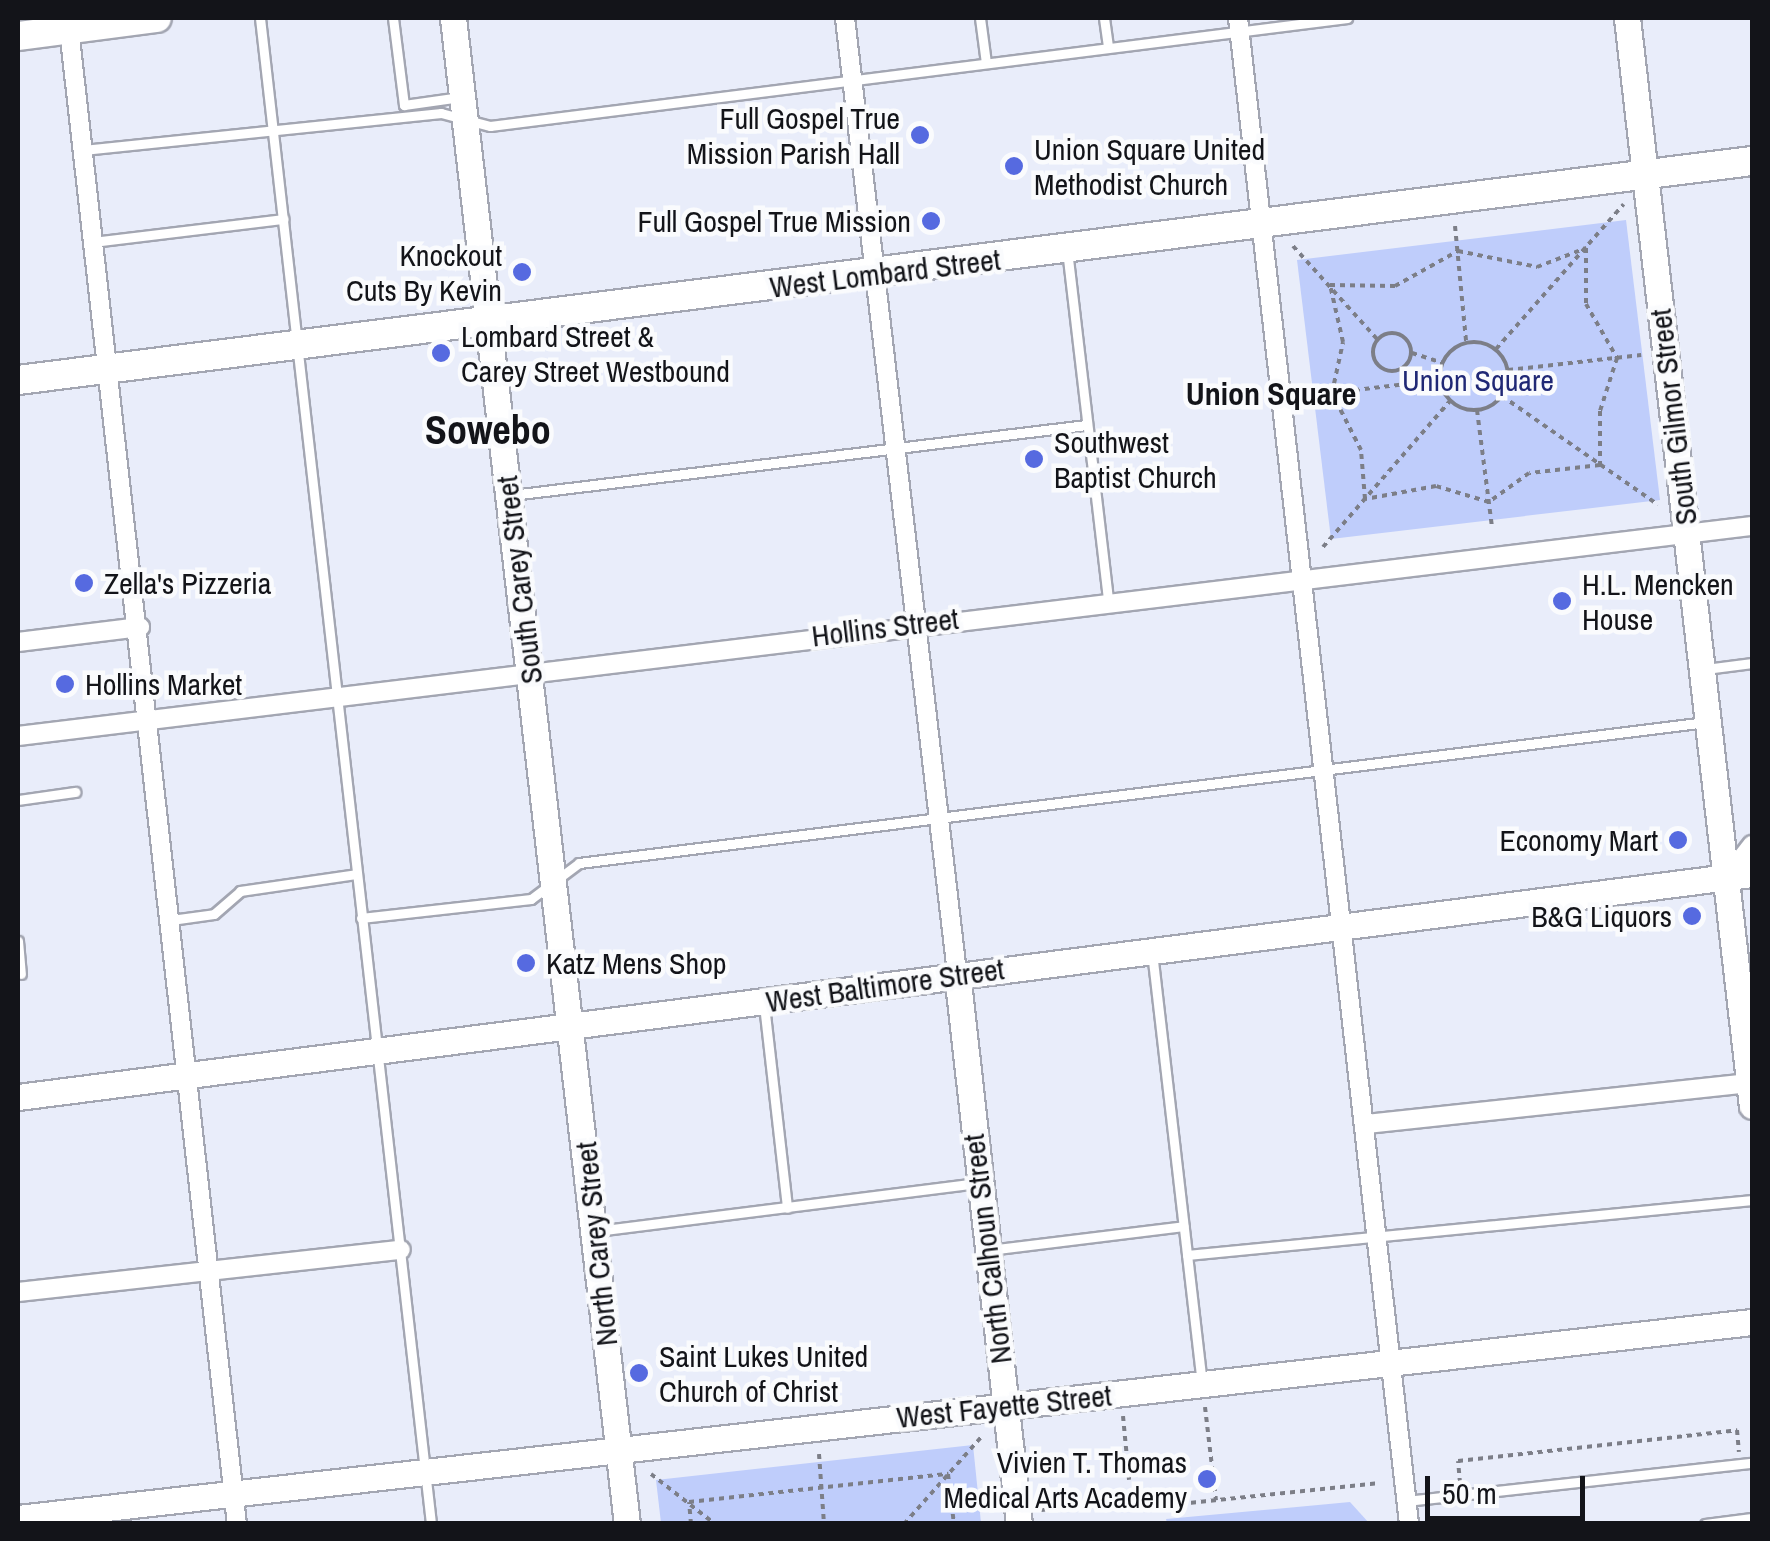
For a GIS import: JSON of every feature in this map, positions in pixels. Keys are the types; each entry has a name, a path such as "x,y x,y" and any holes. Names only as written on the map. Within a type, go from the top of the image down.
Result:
{"main road":[{"path":"18,36 156,18"},
{"name":"West Lombard Street","path":"18,380 105,365 875,274 1752,162"}],"street":[{"name":"South Carey Street","path":"454,18 571,1024"},
{"path":"845,18 942,816 957,974"},
{"name":"South Gilmor Street","path":"1627,18 1709,722 1740,875 1751,1094"},
{"path":"1238,24 1345,926 1409,1524"},
{"path":"69,29 90,243 140,627 237,1524"},
{"name":"Hollins Street","path":"18,736 1304,575 1752,526"},
{"path":"18,642 140,627"},
{"path":"1740,875 1752,846"},
{"name":"West Baltimore Street","path":"18,1097 1740,875"},
{"name":"North Calhoun Street","path":"957,974 1006,1406 1030,1517"},
{"name":"North Carey Street","path":"571,1024 627,1524"},
{"path":"1366,1124 1751,1094"},
{"path":"18,1292 207,1266 401,1250"},
{"name":"West Fayette Street","path":"31,1519 1006,1406 1204,1396 1391,1363 1752,1322"}],"lane":[{"path":"260,18 430,1524"},
{"path":"393,18 404,105 464,108 490,126 1108,48 1238,24 1347,18"},
{"path":"980,18 986,63"},
{"path":"1104,18 1108,48"},
{"path":"83,150 275,136 464,108"},
{"path":"90,243 284,220"},
{"path":"1067,250 1108,599"},
{"path":"509,496 1086,425"},
{"path":"1703,669 1752,663"},
{"path":"361,918 531,899 579,863 1326,765 1709,722"},
{"path":"18,800 75,792"},
{"path":"169,920 214,914 240,891 356,874"},
{"path":"18,941 21,974"},
{"path":"1152,950 1204,1396"},
{"path":"764,1002 787,1208"},
{"path":"595,1231 979,1183"},
{"path":"1188,1255 1752,1200"},
{"path":"986,1250 1184,1226"},
{"path":"1406,1501 1752,1464"},
{"path":"1706,1524 1752,1518"}],"path":[{"path":"1496,349 1627,200"},
{"path":"1455,226 1466,342"},
{"path":"1293,246 1378,340"},
{"path":"1330,285 1395,286 1458,251 1537,267 1586,248"},
{"path":"1586,248 1586,304 1617,358 1600,411 1600,465"},
{"path":"1330,285 1342,342 1332,393 1361,450 1364,499"},
{"path":"1378,340 1398,334 1412,353 1443,363"},
{"path":"1378,340 1373,354 1384,370 1402,369 1412,353"},
{"path":"1466,342 1496,349 1508,370 1502,396 1477,410 1450,400 1440,380 1443,363 1466,342"},
{"path":"1508,370 1641,355"},
{"path":"1305,396 1440,380"},
{"path":"1502,396 1658,505"},
{"path":"1323,547 1450,400"},
{"path":"1477,410 1492,527"},
{"path":"1489,502 1529,473 1600,465"},
{"path":"1364,499 1436,486 1489,502"},
{"path":"1204,1396 1216,1500"},
{"path":"1123,1416 1129,1480"},
{"path":"1446,1489 1460,1485 1458,1461 1737,1430 1739,1456"},
{"path":"904,1524 982,1436"},
{"path":"818,1454 824,1524"},
{"path":"651,1474 715,1524"},
{"path":"689,1502 948,1474"},
{"path":"948,1474 954,1524"},
{"path":"1150,1508 1380,1483"},
{"path":"689,1502 691,1524"},
{"path":"1030,1517 1061,1508"}],"green space":[{"name":"Union Square","path":"1626,220 1660,500 1331,539 1297,260"},
{"path":"973,1445 981,1523 661,1523 656,1480"},
{"path":"1350,1502 1369,1523 1167,1523 1166,1519"}],"place":[{"name":"Full Gospel True Mission Parish Hall","path":"920,135"},
{"name":"Union Square United Methodist Church","path":"1014,166"},
{"name":"Full Gospel True Mission","path":"931,221"},
{"name":"Knockout Cuts By Kevin","path":"522,272"},
{"name":"Lombard Street & Carey Street Westbound","path":"441,353"},
{"name":"Southwest Baptist Church","path":"1034,459"},
{"name":"Zella's Pizzeria","path":"84,583"},
{"name":"H.L. Mencken House","path":"1562,601"},
{"name":"Hollins Market","path":"65,684"},
{"name":"Economy Mart","path":"1678,840"},
{"name":"B&G Liquors","path":"1692,916"},
{"name":"Katz Mens Shop","path":"526,963"},
{"name":"Saint Lukes United Church of Christ","path":"639,1373"},
{"name":"Vivien T. Thomas Medical Arts Academy","path":"1207,1479"}],"district":[{"name":"Union Square","path":"1271,394"},
{"name":"Sowebo","path":"488,430"}]}
